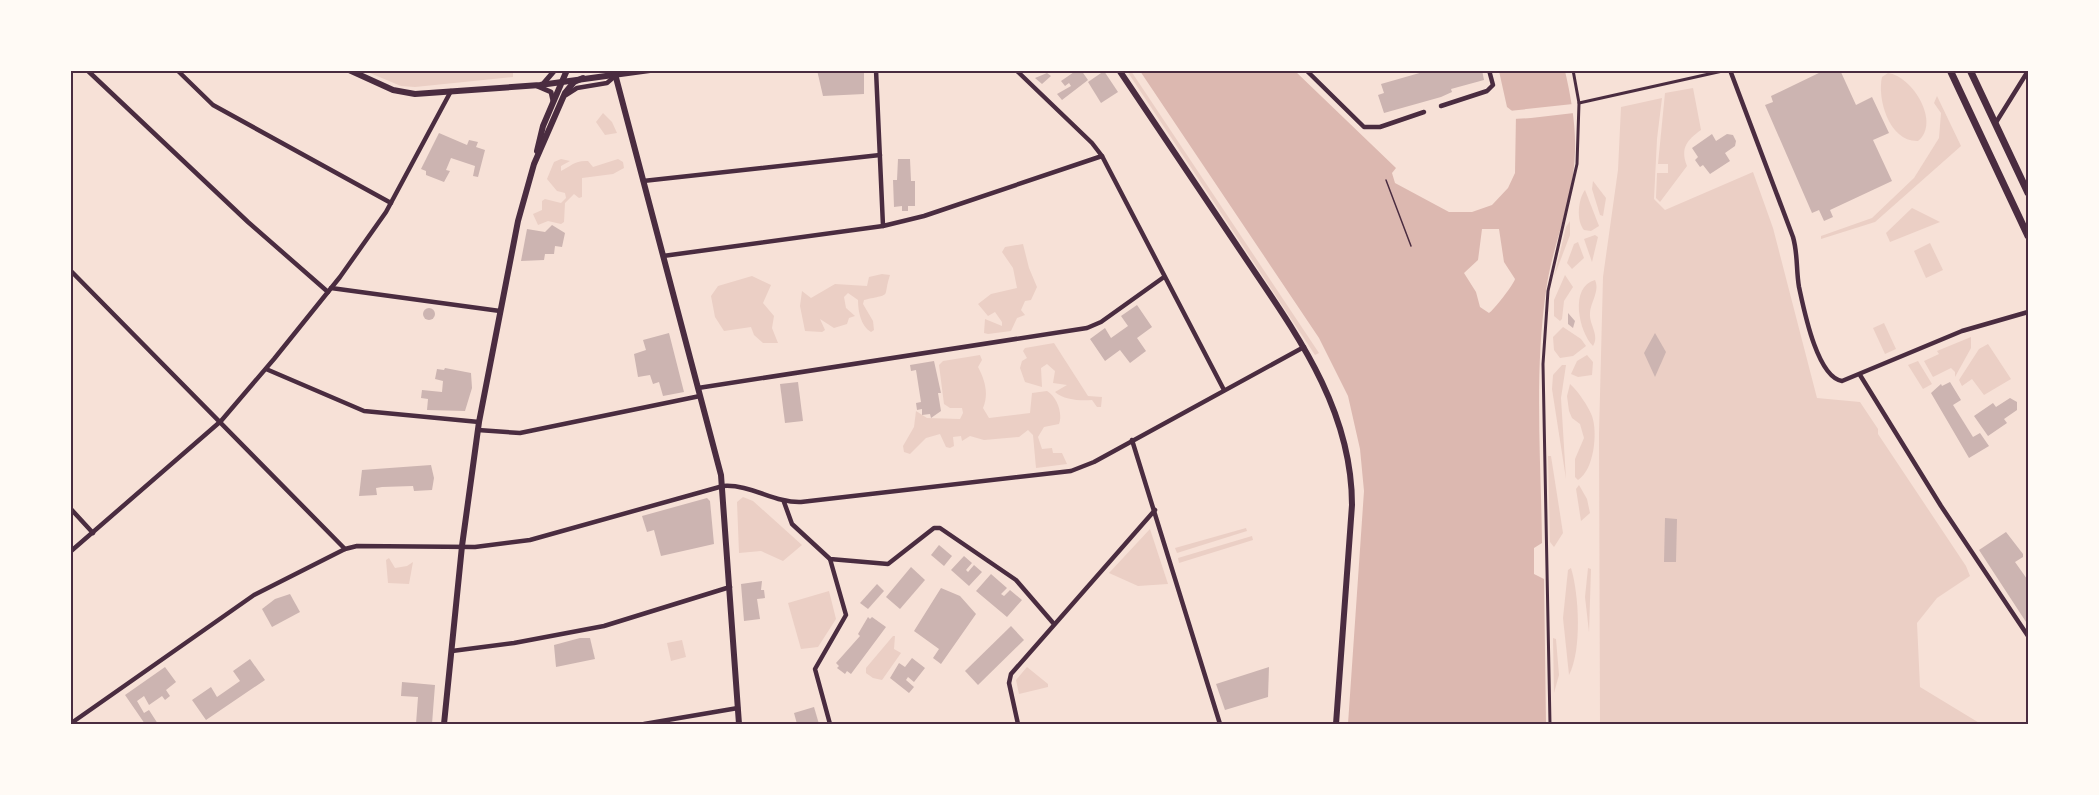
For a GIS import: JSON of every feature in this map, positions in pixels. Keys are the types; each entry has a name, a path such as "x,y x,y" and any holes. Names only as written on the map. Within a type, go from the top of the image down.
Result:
{"main road":[{"path":"349,70 400,92 415,94 543,84 616,72 650,70"},
{"path":"444,724 462,546 479,422 518,221 541,133 567,70"},
{"path":"1119,70 1304,347 1323,382 1341,431 1352,490 1336,724"},
{"path":"1950,70 2028,236"},
{"path":"1970,70 2028,194"},
{"path":"616,72 723,486 739,724"},
{"path":"534,164 561,101 571,85 583,78"}],"street":[{"path":"87,70 241,215 329,290 500,311"},
{"path":"177,70 213,105 391,203"},
{"path":"543,84 555,70"},
{"path":"561,101 577,88 601,85 616,72 622,70"},
{"path":"876,70 883,226"},
{"path":"1016,70 1092,143 1102,156 1224,390"},
{"path":"1306,70 1364,126 1380,128 1424,112"},
{"path":"1441,106 1487,91 1493,85 1489,70"},
{"path":"1550,724 1550,616 1547,578 1543,364 1548,291 1577,164 1579,103 1573,70"},
{"path":"1579,103 1728,70 1798,254 1799,287 1810,330 1824,370 1831,378 1842,381 1860,375 1962,331 2028,312"},
{"path":"1995,124 2028,71"},
{"path":"530,85 547,90 553,96 553,102"},
{"path":"70,552 221,421 266,369 329,290 391,203 451,91"},
{"path":"643,181 880,155"},
{"path":"663,256 883,226 924,216 1102,156"},
{"path":"70,270 345,549"},
{"path":"698,388 1087,328 1101,322 1164,277"},
{"path":"70,724 78,722 254,594 345,549 483,546 546,537 723,486 745,487 784,502 801,502 1056,474 1083,467 1304,347"},
{"path":"266,369 323,396 364,411 479,422"},
{"path":"1860,375 1941,506 2028,636"},
{"path":"478,429 520,433 700,396"},
{"path":"1132,440 1220,724"},
{"path":"784,502 792,524 830,559 846,615 815,669 830,724"},
{"path":"70,508 93,533"},
{"path":"1018,724 1009,683 1010,676 1155,510"},
{"path":"830,559 888,564 934,528 940,528 1016,580 1054,624"},
{"path":"452,651 514,643 604,626 730,587"},
{"path":"644,724 738,708"}],"path":[{"path":"1386,180 1411,246"}],"shaded area":[{"path":"365,71 513,71 513,77 415,87 401,86"},
{"path":"1127,71 1131,71 1319,353 1315,355"},
{"path":"1140,71 1295,71 1396,168 1392,173 1395,183 1449,212 1472,212 1492,205 1508,188 1515,173 1516,114 1507,107 1499,71 1565,71 1575,132 1574,170 1549,274 1542,322 1539,417 1542,543 1534,548 1534,574 1544,579 1546,724 1348,724 1364,491 1360,449 1348,396 1319,338","holes":["1482,229 1499,229 1504,262 1515,279 1489,313 1480,307 1476,292 1464,273 1478,260"]},
{"path":"1888,73 1906,82 1921,101 1926,123 1924,133 1918,141 1899,135 1887,118 1881,96 1881,86 1882,77"},
{"path":"1693,88 1701,130 1686,145 1684,154 1687,166 1660,202 1656,198 1657,173 1668,173 1668,164 1658,164 1665,93"},
{"path":"1937,96 1961,146 1875,222 1821,239 1821,236 1872,218 1914,178 1939,138 1941,113 1934,103"},
{"path":"1662,98 1654,199 1665,210 1753,172 1773,228 1817,398 1860,402 1878,429 1878,434 1966,566 1970,576 1937,598 1917,623 1920,687 1981,724 1600,724 1599,434 1603,277 1618,170 1621,107"},
{"path":"603,113 612,122 617,133 605,135 596,122"},
{"path":"561,159 570,161 561,166 561,171 580,161 588,161 593,167 618,159 623,162 624,168 613,174 582,178 582,197 579,198 574,194 565,203 564,222 561,224 548,221 538,225 533,214 542,210 542,201 545,199 561,203 566,198 565,193 557,191 547,179 554,162"},
{"path":"1593,181 1606,198 1603,216 1600,215 1592,189"},
{"path":"1585,190 1599,226 1591,231 1584,230 1579,216 1581,199"},
{"path":"1912,208 1940,222 1890,242 1886,233"},
{"path":"1570,221 1570,235 1554,277 1566,227"},
{"path":"1595,235 1598,237 1592,262 1584,239"},
{"path":"1578,242 1584,258 1572,269 1567,263 1574,244"},
{"path":"1930,243 1943,270 1926,278 1914,251"},
{"path":"1023,244 1037,287 1031,300 1025,301 1021,310 1025,315 1017,318 1011,331 984,333 985,319 1002,326 1002,322 995,312 988,316 978,304 991,294 1017,288 1013,268 1002,252 1005,247"},
{"path":"890,275 885,294 864,300 863,304 873,321 874,330 871,332 862,322 858,300 848,293 844,297 846,308 855,316 849,318 847,324 834,328 820,319 825,330 822,332 805,331 800,306 802,291 811,298 835,284 867,286 869,277"},
{"path":"1565,275 1573,287 1564,301 1560,321 1554,316 1554,300"},
{"path":"752,276 771,285 763,303 774,316 772,328 778,343 763,343 754,335 751,327 724,331 715,317 711,296 718,286"},
{"path":"1595,280 1596,292 1590,313 1595,334 1593,346 1584,331 1579,300 1587,284"},
{"path":"1884,323 1896,349 1885,354 1873,328"},
{"path":"1563,327 1581,339 1586,346 1573,356 1560,358 1554,350 1553,337"},
{"path":"1971,337 1971,348 1955,377 1955,372 1951,368 1933,377 1924,361 1939,354 1937,351"},
{"path":"1054,343 1088,396 1102,397 1101,407 1097,407 1092,400 1072,399 1055,392 1067,385 1053,383 1055,371 1047,364 1041,368 1042,387 1025,382 1020,368 1022,361 1027,358 1023,351 1025,348"},
{"path":"1988,344 2011,379 1984,395 1972,379 1962,386 1959,380 1979,349"},
{"path":"980,355 982,360 978,367 986,392 983,408 989,418 1030,413 1032,393 1047,391 1056,401 1060,410 1060,420 1059,424 1044,427 1038,437 1042,449 1052,448 1053,453 1062,453 1067,464 1036,468 1033,435 1028,430 1019,437 984,440 970,436 962,441 961,436 953,437 954,446 950,448 946,447 940,434 926,438 910,454 904,452 903,446 914,427 916,411 927,418 960,419 963,413 962,408 950,408 944,404 939,365 943,361"},
{"path":"1587,355 1593,362 1592,375 1578,377 1571,374 1577,361"},
{"path":"1918,361 1932,384 1923,389 1908,365"},
{"path":"1562,365 1566,365 1561,398 1566,479 1552,389 1553,375"},
{"path":"1570,384 1590,412 1595,432 1591,460 1588,468 1578,480 1575,477 1575,459 1584,438 1580,424 1572,418 1569,411 1567,396"},
{"path":"1548,456 1551,456 1563,533 1554,547 1550,542"},
{"path":"1579,485 1587,499 1590,513 1581,521 1576,489"},
{"path":"743,497 753,501 802,545 783,561 761,551 739,553 737,502"},
{"path":"1246,528 1247,531 1177,553 1175,548"},
{"path":"1150,529 1168,584 1138,586 1109,573"},
{"path":"1252,536 1253,540 1179,563 1178,558"},
{"path":"389,558 395,568 407,566 413,562 409,584 388,583 386,560"},
{"path":"1571,568 1576,592 1578,622 1576,651 1569,675 1563,618 1568,570"},
{"path":"1588,568 1591,569 1589,632 1585,597"},
{"path":"829,591 836,619 818,647 801,649 788,603"},
{"path":"895,636 894,649 901,653 882,680 873,678 866,673 866,668"},
{"path":"1553,638 1556,639 1559,675 1554,693"},
{"path":"682,640 686,657 671,661 667,643"},
{"path":"1027,667 1048,684 1048,687 1019,694 1016,680"}],"pier":[{"path":"1573,104 1574,113 1531,118 1513,119 1509,111"}],"building":[{"path":"817,70 864,70 864,94 823,96"},
{"path":"1077,70 1081,70 1088,80 1062,100 1057,94 1071,86 1069,83 1065,86 1061,81"},
{"path":"1430,70 1482,70 1484,80 1451,89 1452,92 1441,97 1384,113 1378,95 1384,93 1381,84"},
{"path":"1825,70 1840,70 1856,105 1872,97 1889,133 1873,140 1892,181 1830,210 1833,217 1824,221 1819,210 1812,213 1765,105 1773,102 1771,96"},
{"path":"1104,71 1118,92 1101,103 1088,82"},
{"path":"1047,73 1051,76 1042,84 1035,78"},
{"path":"439,133 467,145 469,140 478,142 476,147 485,150 478,177 473,176 475,166 451,158 446,170 450,171 444,182 426,175 426,171 421,169"},
{"path":"1712,134 1716,141 1727,134 1733,135 1736,141 1735,146 1725,153 1730,161 1710,174 1703,165 1700,167 1695,160 1698,157 1692,148"},
{"path":"898,159 910,159 911,181 915,181 915,206 908,206 908,211 902,211 902,206 894,207 893,180 897,180"},
{"path":"552,225 565,233 562,247 555,246 554,254 545,254 544,260 521,261 527,229 545,232"},
{"path":"1137,305 1152,327 1137,338 1146,351 1130,363 1120,350 1105,361 1090,339 1105,328 1111,338 1128,326 1121,316"},
{"path":"429,308 435,314 429,320 423,314"},
{"path":"1568,313 1575,321 1573,328 1568,324"},
{"path":"669,333 684,392 663,396 659,382 653,384 650,375 638,377 634,354 646,350 643,340"},
{"path":"1655,333 1666,352 1655,377 1644,353"},
{"path":"934,361 941,393 938,393 941,411 931,418 930,414 922,415 922,409 917,410 916,403 921,402 916,370 911,371 910,365"},
{"path":"445,368 471,373 472,388 465,411 427,410 428,399 421,398 422,390 442,392 443,381 435,379 437,369 444,370"},
{"path":"798,382 803,421 785,423 780,384"},
{"path":"1950,382 1961,400 1953,405 1973,437 1980,433 1989,446 1969,458 1931,393 1941,384 1942,386"},
{"path":"2010,398 2017,402 2017,410 2004,419 2007,423 1988,436 1974,416 1993,403 1996,407"},
{"path":"431,465 434,478 432,490 414,491 413,486 382,487 376,488 377,495 359,496 362,470"},
{"path":"707,498 710,501 714,544 661,556 654,530 647,532 642,516"},
{"path":"1665,518 1677,519 1676,562 1664,562"},
{"path":"2006,532 2023,554 2023,557 2015,562 2028,578 2028,625 1979,550"},
{"path":"939,545 952,556 944,566 931,555"},
{"path":"964,556 972,563 966,570 968,572 974,565 982,572 969,586 951,570"},
{"path":"911,567 925,580 900,609 886,597"},
{"path":"991,574 1007,588 1001,594 1004,596 1010,590 1022,600 1007,617 976,591"},
{"path":"762,581 761,590 764,590 765,598 757,599 760,619 744,621 741,584"},
{"path":"877,584 884,591 868,609 860,603"},
{"path":"941,588 960,596 976,614 941,664 933,658 939,649 914,631"},
{"path":"290,594 300,612 272,627 262,609 275,599"},
{"path":"868,617 870,619 872,617 886,627 851,674 847,671 845,674 837,668 839,666 836,663 860,636 858,634"},
{"path":"1011,626 1024,640 978,685 965,671"},
{"path":"580,638 590,638 595,659 556,667 554,645"},
{"path":"912,658 925,668 914,682 908,677 906,680 914,687 909,693 890,678 899,663 905,667"},
{"path":"250,659 265,680 206,720 192,700 211,687 217,697 240,681 233,671"},
{"path":"165,667 176,682 166,690 170,696 165,700 162,696 149,705 144,696 137,701 144,713 149,710 158,724 145,724 125,695"},
{"path":"1269,667 1268,697 1225,710 1216,684"},
{"path":"402,682 435,685 432,724 416,724 418,697 401,696"},
{"path":"814,707 819,724 797,724 794,713"}]}
